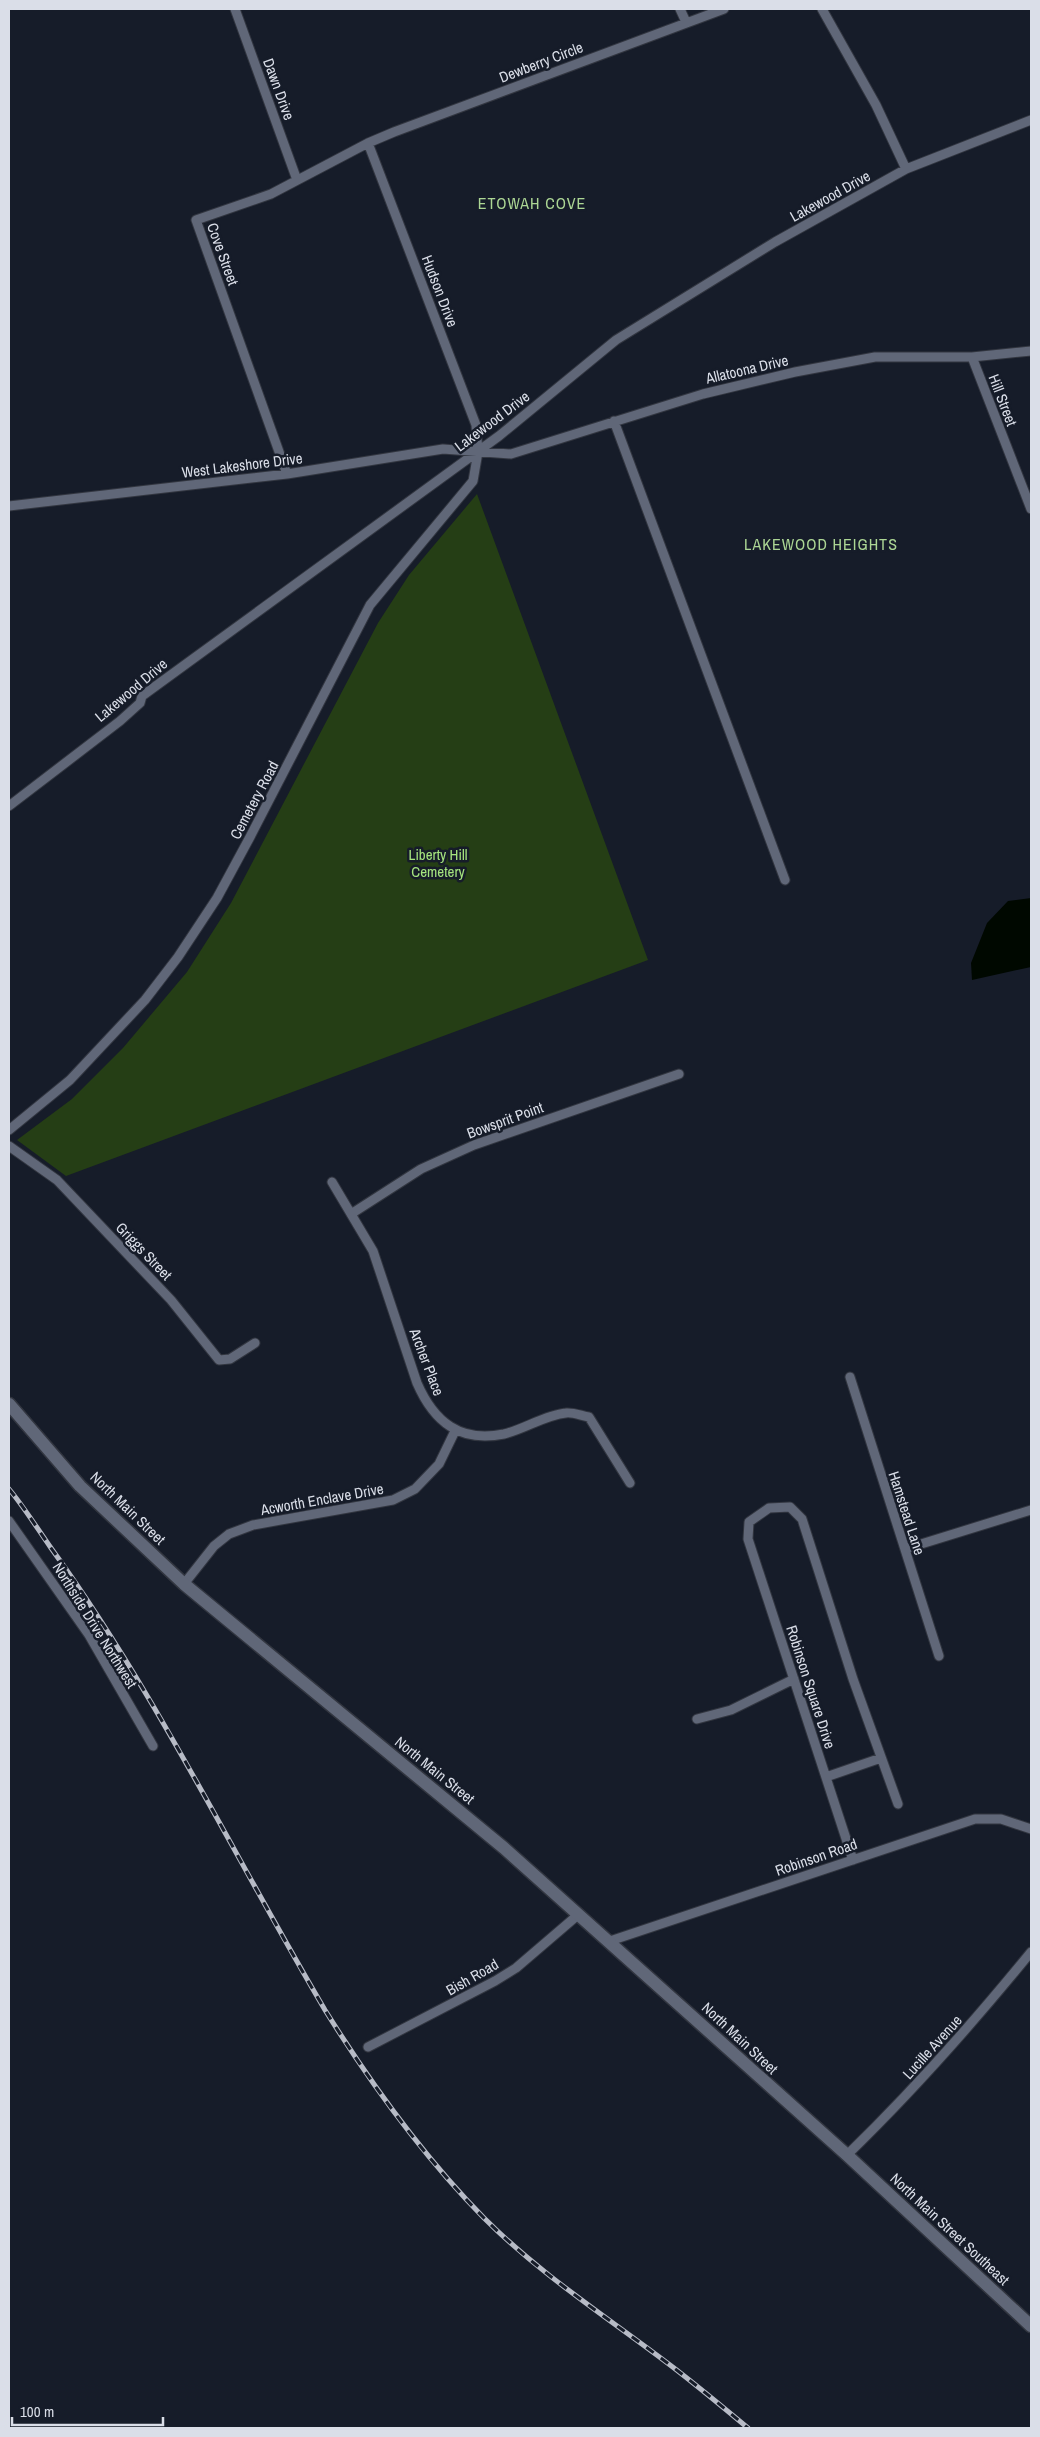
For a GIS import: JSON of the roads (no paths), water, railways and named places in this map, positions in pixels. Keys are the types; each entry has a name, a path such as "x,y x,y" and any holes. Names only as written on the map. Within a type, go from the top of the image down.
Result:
{"main road":[{"name":"North Main Street","path":"9,1404 80,1486 184,1584 504,1848 847,2155"},
{"name":"North Main Street Southeast","path":"847,2155 1031,2326"}],"street":[{"name":"Dawn Drive","path":"235,9 297,180"},
{"path":"680,9 686,22"},
{"name":"Dewberry Circle","path":"368,143 724,9"},
{"path":"822,9 876,105 906,169"},
{"name":"Lakewood Drive","path":"9,806 120,721 140,703 142,696 189,660 298,584 478,452 616,340 775,242 906,169 1031,120"},
{"name":"Cove Street","path":"287,474 196,220 270,194 368,143"},
{"name":"Hudson Drive","path":"368,143 476,426 478,452"},
{"name":"Allatoona Drive","path":"478,452 511,454 703,394 794,372 875,357 972,357 1031,351"},
{"name":"Hill Street","path":"972,357 1031,509"},
{"path":"614,421 785,880"},
{"name":"West Lakeshore Drive","path":"9,506 287,474 443,449 478,452"},
{"name":"Cemetery Road","path":"9,1130 70,1080 145,1000 178,957 216,898 250,837 370,605 474,480 478,452"},
{"name":"Bowsprit Point","path":"351,1214 422,1169 474,1145 680,1074"},
{"name":"Griggs Street","path":"9,1146 57,1180 170,1300 219,1360 230,1359 255,1343"},
{"name":"Archer Place","path":"332,1182 373,1251 424,1399 437,1416 455,1432"},
{"name":"Hamstead Lane","path":"850,1378 939,1656"},
{"path":"455,1432 503,1434 567,1412 589,1417 630,1483"},
{"name":"Acworth Enclave Drive","path":"184,1584 214,1546 229,1534 253,1525 393,1500 415,1489 439,1464 455,1432"},
{"name":"Robinson Square Drive","path":"853,1860 748,1539 750,1522 769,1508 790,1507 802,1519 852,1678 881,1758"},
{"path":"905,1549 1031,1510"},
{"name":"Northside Drive Northwest","path":"9,1521 89,1635 153,1746"},
{"path":"697,1719 731,1710 794,1679"},
{"path":"826,1777 881,1758 898,1804"},
{"name":"Robinson Road","path":"610,1941 975,1819 1001,1819 1031,1829"},
{"name":"Bish Road","path":"368,2047 495,1981 516,1968 579,1914"},
{"name":"Lucille Avenue","path":"847,2155 896,2107 979,2015 1031,1952"}],"railway":[{"path":"9,1489 89,1603 160,1717 325,2010 379,2092 419,2144 484,2218 529,2259 703,2390 748,2428"}],"district":[{"name":"ETOWAH COVE","path":"532,203"},
{"name":"LAKEWOOD HEIGHTS","path":"821,544"}],"park label":[{"name":"Liberty Hill Cemetery","path":"438,862"}]}
